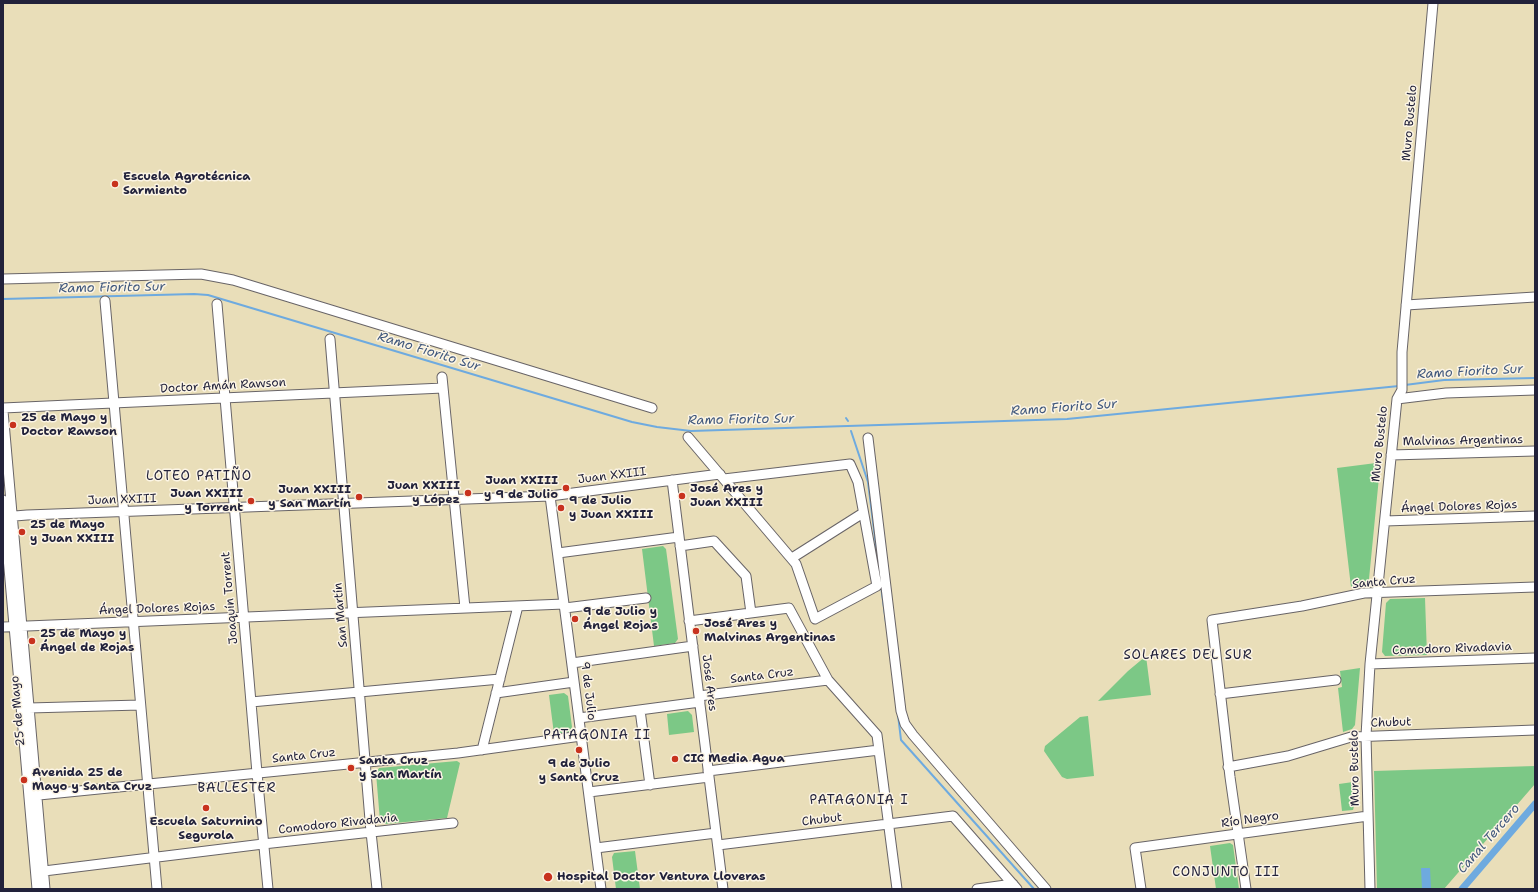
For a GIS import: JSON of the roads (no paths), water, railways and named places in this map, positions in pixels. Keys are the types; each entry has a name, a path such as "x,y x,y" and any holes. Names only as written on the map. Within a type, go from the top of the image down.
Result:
{"street":[{"name":"Muro Bustelo","path":"1368,889 1366,736 1370,664 1397,398 1402,390 1401,361 1433,3"},
{"path":"3,279 201,274 233,280 652,408"},
{"path":"1406,305 1535,297"},
{"path":"105,301 157,889"},
{"name":"Joaquín Torrent","path":"217,304 268,889"},
{"name":"San Martín","path":"330,339 377,889"},
{"path":"442,377 465,608"},
{"name":"Doctor Amán Rawson","path":"3,409 443,388"},
{"path":"1397,398 1446,393 1535,390"},
{"name":"25 de Mayo","path":"3,409 7,517 40,872 46,889"},
{"path":"688,437 792,558 796,564 816,618 876,586 863,513 792,558"},
{"path":"868,438 901,711 905,724 1046,889"},
{"name":"Malvinas Argentinas","path":"1391,455 1535,451"},
{"name":"Juan XXIII","path":"7,517 550,496 672,480 850,464 858,482 863,513"},
{"name":"José Ares","path":"672,480 718,845 721,889"},
{"name":"9 de Julio","path":"550,496 601,889"},
{"name":"25 de Mayo","path":"3,500 7,517"},
{"name":"Ángel Dolores Rojas","path":"1385,521 1535,516"},
{"path":"558,553 680,541 714,541 746,576 751,613"},
{"name":"Santa Cruz","path":"1220,694 1212,620 1297,607 1364,593 1535,587"},
{"name":"Ángel Dolores Rojas","path":"3,627 514,606 564,606 646,598"},
{"path":"482,750 500,679 514,606"},
{"path":"690,621 789,608 828,680 877,735 897,889"},
{"name":"25 de Mayo","path":"18,626 29,708 33,795"},
{"path":"572,663 693,646"},
{"name":"Comodoro Rivadavia","path":"1370,664 1535,658"},
{"path":"251,702 500,679"},
{"name":"Santa Cruz","path":"579,718 640,710 699,699 828,680"},
{"path":"1246,889 1228,766 1220,694 1336,680"},
{"path":"496,693 574,682"},
{"path":"29,708 140,705"},
{"path":"640,710 650,785"},
{"name":"Chubut","path":"1228,766 1288,756 1351,737 1535,730"},
{"name":"Santa Cruz","path":"33,795 482,750 581,736"},
{"path":"589,792 650,785 709,774 879,750"},
{"name":"Chubut","path":"718,845 953,816 1015,887"},
{"name":"Río Negro","path":"1141,889 1135,848 1368,816"},
{"name":"Comodoro Rivadavia","path":"40,872 263,844 453,823"},
{"path":"596,848 716,833"},
{"name":"25 de Mayo","path":"37,889 40,872"},
{"path":"977,889 1015,887"}],"water":[{"path":"1421,868 1430,868 1431,889 1422,889"}],"waterway":[{"name":"Ramo Fiorito Sur","path":"3,299 194,294 208,295 632,422 691,431 1067,419 1399,386"},
{"name":"Ramo Fiorito Sur","path":"1405,385 1444,380 1535,378"},
{"path":"851,431 868,482 880,578"},
{"path":"881,586 886,622"},
{"path":"898,715 901,740 1034,889"},
{"name":"Canal Tercero","path":"1462,889 1535,804"}],"place":[{"name":"Escuela Agrotécnica Sarmiento","path":"115,184"},
{"name":"25 de Mayo y Doctor Rawson","path":"13,425"},
{"name":"Juan XXIII y 9 de Julio","path":"566,488"},
{"name":"Juan XXIII y López","path":"468,493"},
{"name":"José Ares y Juan XXIII","path":"682,496"},
{"name":"Juan XXIII y San Martín","path":"359,497"},
{"name":"Juan XXIII y Torrent","path":"251,501"},
{"name":"9 de Julio y Juan XXIII","path":"561,508"},
{"name":"25 de Mayo y Juan XXIII","path":"22,532"},
{"name":"9 de Julio y Ángel Rojas","path":"575,619"},
{"name":"José Ares y Malvinas Argentinas","path":"696,631"},
{"name":"25 de Mayo y Ángel de Rojas","path":"32,641"},
{"name":"9 de Julio y Santa Cruz","path":"579,750"},
{"name":"CIC Media Agua","path":"675,759"},
{"name":"Santa Cruz y San Martín","path":"351,768"},
{"name":"Avenida 25 de Mayo y Santa Cruz","path":"24,780"},
{"name":"Escuela Saturnino Segurola","path":"206,808"},
{"name":"Hospital Doctor Ventura Lloveras","path":"548,877"}],"district":[{"name":"LOTEO PATIÑO","path":"199,477"},
{"name":"SOLARES DEL SUR","path":"1188,656"},
{"name":"PATAGONIA II","path":"597,736"},
{"name":"BALLESTER","path":"237,789"},
{"name":"PATAGONIA I","path":"859,801"},
{"name":"CONJUNTO III","path":"1226,873"}]}
